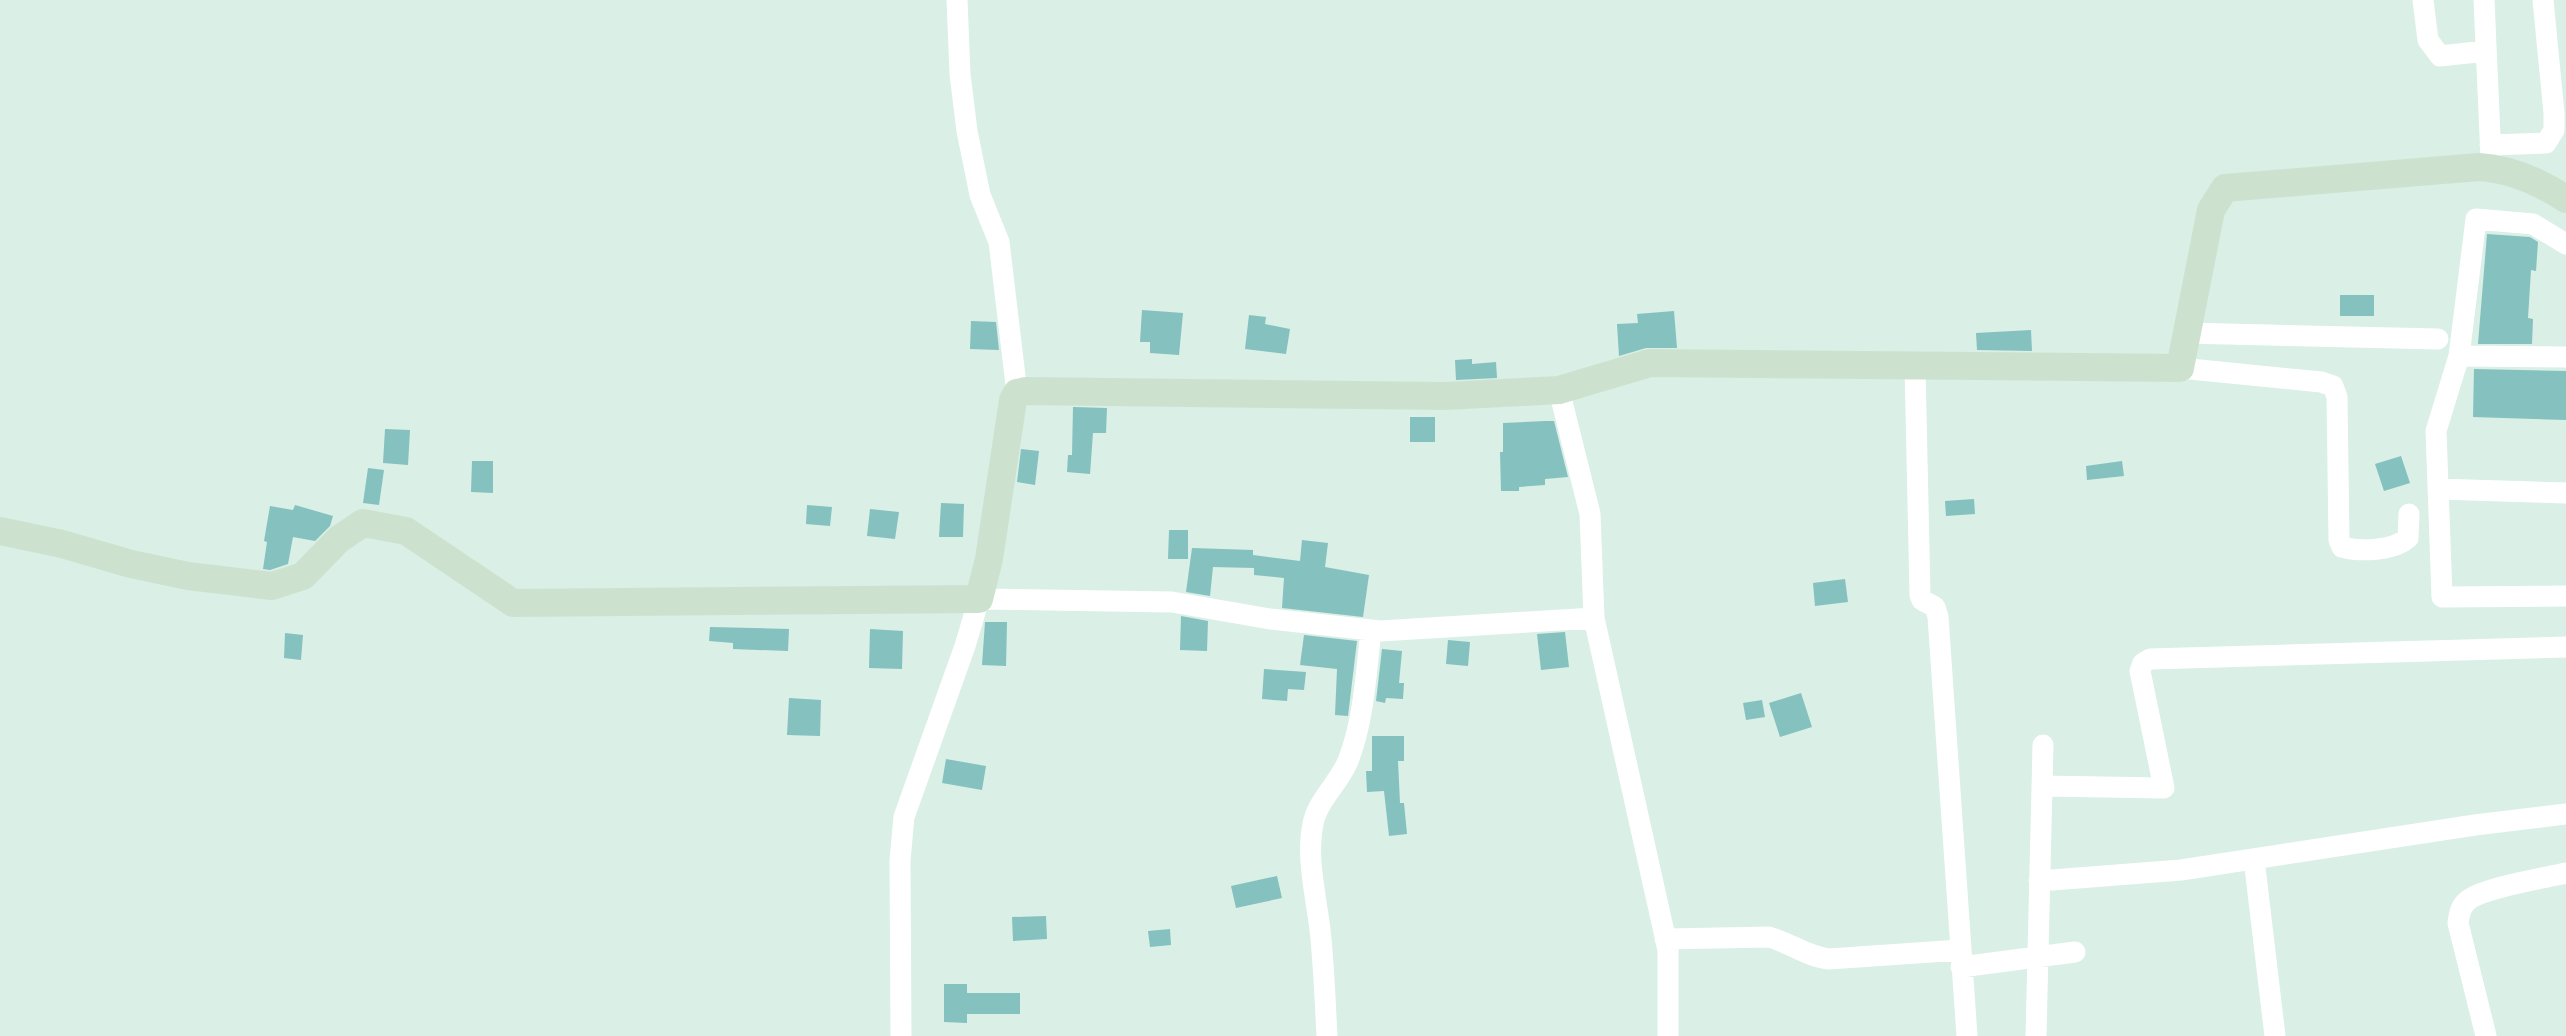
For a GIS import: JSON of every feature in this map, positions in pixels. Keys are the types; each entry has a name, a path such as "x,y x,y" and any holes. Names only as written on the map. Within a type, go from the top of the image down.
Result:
{"street":[{"path":"902,1036 900,860 904,818 965,646 979,599 989,559 1013,400 1017,393 999,242 980,195 967,131 960,74 957,0"},
{"path":"2423,0 2428,40 2440,56 2486,51"},
{"path":"2484,0 2491,156"},
{"path":"2180,368 2185,333 2211,210 2225,188 2470,168 2491,156 2546,143 2554,130 2554,113 2543,0"},
{"path":"2491,156 2517,174 2566,199"},
{"path":"2566,244 2533,224 2476,219 2459,356 2436,431 2442,597 2566,596"},
{"path":"2185,333 2438,339"},
{"path":"2459,356 2566,357"},
{"path":"1017,393 1026,391 1446,396 1559,390 1650,363 2180,368 2321,382 2333,386 2337,397 2339,540 2342,548 2354,550 2400,544 2408,538 2409,514"},
{"path":"1915,366 1920,595 1922,600 1935,607 1938,617 1967,1036"},
{"path":"1559,390 1590,514 1594,618 1668,950 1668,1036"},
{"path":"2438,490 2566,493"},
{"path":"0,531 62,544 131,564 188,576 272,586 303,576 339,539 363,523 406,531 513,603 979,599 1172,602 1270,619 1371,630 1594,618"},
{"path":"1327,1036 1324,967 1311,833 1318,810 1341,777 1360,721 1371,630"},
{"path":"2042,786 2164,788 2140,671 2143,663 2150,659 2566,647"},
{"path":"2036,1036 2036,958 2043,745"},
{"path":"2039,881 2181,870 2475,825 2566,814"},
{"path":"2254,859 2275,1036"},
{"path":"2486,1036 2458,923 2460,912 2466,902 2484,892 2566,873"},
{"path":"1665,939 1769,937 1814,957 1829,959 2036,958 2075,952"}],"building":[{"path":"2487,234 2530,237 2538,242 2536,271 2531,270 2528,318 2533,319 2532,344 2478,344"},
{"path":"2340,295 2374,295 2374,316 2340,316"},
{"path":"1142,310 1183,313 1179,355 1150,353 1150,342 1140,342"},
{"path":"1674,311 1677,348 1646,348 1619,356 1617,324 1638,323 1637,314"},
{"path":"1249,315 1266,317 1265,324 1290,329 1286,354 1245,349"},
{"path":"971,321 996,322 999,350 970,349"},
{"path":"2031,330 2032,351 1977,350 1976,333"},
{"path":"1472,359 1472,364 1496,362 1497,378 1456,380 1455,360"},
{"path":"2474,369 2566,371 2566,420 2473,417"},
{"path":"1073,407 1107,408 1106,433 1093,433 1090,474 1067,472 1068,455 1072,455"},
{"path":"1410,417 1435,417 1435,442 1410,442"},
{"path":"1554,421 1568,477 1545,479 1545,485 1519,487 1519,491 1501,491 1500,452 1503,452 1503,423"},
{"path":"385,429 410,430 408,465 383,463"},
{"path":"1021,449 1039,451 1035,485 1017,482"},
{"path":"2401,456 2410,483 2384,491 2375,464"},
{"path":"472,461 493,461 493,493 471,492"},
{"path":"2122,461 2124,476 2087,480 2086,466"},
{"path":"368,468 384,470 379,505 363,503"},
{"path":"1974,499 1975,514 1946,516 1945,501"},
{"path":"941,503 964,504 963,537 939,537"},
{"path":"295,505 333,516 330,526 315,541 293,537 288,564 270,570 263,569 267,542 264,541 270,506 293,510"},
{"path":"807,505 832,507 830,526 806,524"},
{"path":"870,509 899,512 895,539 867,536"},
{"path":"1169,530 1188,530 1188,559 1168,559"},
{"path":"1302,540 1328,543 1325,567 1369,575 1363,617 1282,608 1284,578 1254,575 1254,568 1213,567 1210,596 1186,592 1192,548 1253,550 1253,555 1300,561"},
{"path":"1845,579 1848,602 1815,606 1813,583"},
{"path":"1181,616 1208,621 1207,651 1180,650"},
{"path":"985,622 1007,622 1006,666 982,665"},
{"path":"710,627 789,629 788,651 733,649 733,643 709,641"},
{"path":"870,629 903,631 902,669 869,668"},
{"path":"1565,632 1569,667 1541,670 1537,634"},
{"path":"285,633 303,635 301,660 284,658"},
{"path":"1304,635 1357,641 1348,716 1335,715 1337,669 1300,665"},
{"path":"1448,640 1470,642 1468,666 1446,664"},
{"path":"1382,649 1402,651 1399,683 1404,683 1403,699 1386,698 1385,703 1376,701"},
{"path":"1264,669 1306,672 1304,690 1288,689 1287,701 1262,699"},
{"path":"1801,693 1812,727 1780,737 1769,703"},
{"path":"789,698 821,700 820,736 787,735"},
{"path":"1762,700 1765,717 1746,720 1743,703"},
{"path":"1372,736 1404,736 1404,761 1398,761 1400,803 1404,803 1407,834 1389,836 1384,791 1367,792 1366,771 1372,771"},
{"path":"946,759 986,766 982,790 942,783"},
{"path":"1277,876 1282,898 1236,908 1231,886"},
{"path":"1046,916 1047,939 1013,941 1012,917"},
{"path":"1170,929 1171,945 1150,947 1148,931"},
{"path":"944,984 967,984 967,993 1020,993 1020,1014 967,1014 967,1023 944,1022"}]}
